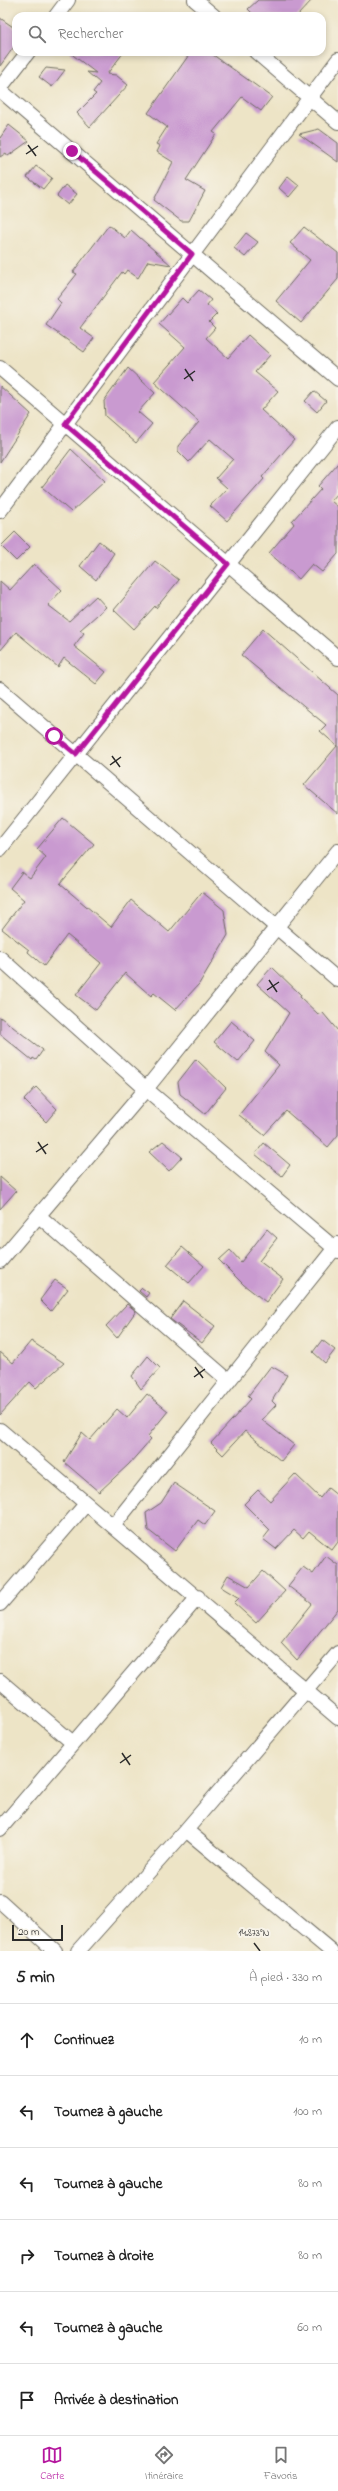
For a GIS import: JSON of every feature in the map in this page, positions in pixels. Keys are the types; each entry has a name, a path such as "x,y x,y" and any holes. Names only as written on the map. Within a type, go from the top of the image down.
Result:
{"street":[{"path":"59,12 68,0"},
{"path":"195,0 209,12"},
{"path":"25,56 0,89 338,379"},
{"path":"261,56 338,122"},
{"path":"0,511 338,60"},
{"path":"0,368 338,658"},
{"path":"0,848 338,427"},
{"path":"0,689 338,980"},
{"path":"0,1259 39,1216 146,1089 338,851"},
{"path":"0,958 146,1089 337,1248 113,1526"},
{"path":"39,1216 229,1381"},
{"path":"0,1430 198,1597 338,1718"},
{"path":"0,1604 86,1504"},
{"path":"0,1829 198,1597"},
{"path":"78,1951 186,1830 338,1653"},
{"path":"0,1681 73,1743"},
{"path":"186,1830 331,1951"},
{"path":"0,1901 55,1951"}],"building":[{"path":"258,0 312,0 301,12 251,12 248,9"},
{"path":"0,18 12,26 12,50 0,66"},
{"path":"74,56 121,56 107,74 116,75 128,85 90,127 77,113 96,94 93,92 100,83 87,72 96,73"},
{"path":"188,56 215,56 272,97 261,111 242,97 213,132 216,134 186,180 205,191 189,221 181,221 154,200 173,162 157,152 160,146 156,144 167,127 148,113"},
{"path":"46,68 65,70 52,87 39,77"},
{"path":"9,125 29,141 8,156 6,153 0,157 0,138"},
{"path":"319,129 338,143 338,162 299,134"},
{"path":"36,166 52,178 43,189 27,177"},
{"path":"288,176 299,185 289,197 279,188"},
{"path":"65,185 77,194 68,205 57,196"},
{"path":"109,225 125,238 131,230 171,265 148,261 138,278 127,270 124,274 122,272 80,328 94,338 84,352 46,325 61,303 57,299 77,274 73,272"},
{"path":"304,227 338,253 338,279 301,323 276,301 310,260 290,243"},
{"path":"246,233 258,242 245,257 234,248"},
{"path":"199,290 211,300 207,305 217,314 209,322 215,328 206,338 228,358 248,335 270,355 255,372 278,391 261,410 294,440 262,477 264,479 227,521 210,506 227,488 216,478 233,459 210,439 189,462 178,451 178,446 199,422 154,382 185,347 159,324 182,298 187,303"},
{"path":"128,368 155,393 138,412 152,424 136,443 105,416 104,401"},
{"path":"0,386 31,414 0,462"},
{"path":"314,391 326,401 317,412 305,401"},
{"path":"71,449 105,481 71,512 42,487"},
{"path":"338,463 338,493 331,501 338,507 338,554 322,572 312,564 299,579 269,553 294,524 292,521 321,489 318,486"},
{"path":"15,532 30,547 16,561 1,546"},
{"path":"99,541 114,553 96,580 80,566"},
{"path":"155,561 179,580 156,608 155,606 134,629 114,610"},
{"path":"34,564 62,590 48,605 69,621 96,596 106,607 80,630 84,633 74,646 106,672 96,684 64,658 58,667 16,632 0,651 0,581 10,590"},
{"path":"263,629 338,695 338,814 304,785 337,746 320,731 326,725 241,655"},
{"path":"63,818 94,844 60,884 111,927 131,900 169,932 202,892 224,910 228,935 199,984 175,1010 154,993 151,996 125,973 96,1010 76,995 101,963 67,935 44,966 28,952 29,950 2,929 24,900 10,888 22,872 30,878 46,857 37,849"},
{"path":"272,967 318,1014 323,1013 338,1031 338,1135 328,1147 286,1111 264,1135 239,1115 279,1065 265,1052 289,1013 257,984"},
{"path":"0,1017 43,1050 36,1060 33,1058 32,1060 0,1034"},
{"path":"231,1021 255,1041 238,1062 214,1042"},
{"path":"196,1059 226,1088 205,1114 180,1094 178,1082"},
{"path":"36,1087 57,1109 46,1122 24,1100"},
{"path":"163,1141 182,1157 169,1171 149,1152"},
{"path":"264,1143 290,1165 282,1176 255,1154"},
{"path":"0,1177 16,1191 0,1209"},
{"path":"267,1229 277,1238 259,1261 283,1279 266,1302 244,1285 219,1260 230,1250 241,1262"},
{"path":"182,1247 204,1266 189,1283 167,1265"},
{"path":"55,1280 68,1289 51,1311 40,1300"},
{"path":"142,1288 149,1293 146,1297 139,1291"},
{"path":"183,1301 215,1326 202,1343 170,1319"},
{"path":"127,1304 136,1311 117,1338 106,1326"},
{"path":"322,1340 335,1350 325,1363 313,1352"},
{"path":"31,1341 64,1363 36,1388 30,1382 0,1415 0,1352 13,1363"},
{"path":"148,1356 160,1368 141,1389 132,1376"},
{"path":"271,1366 287,1375 272,1401 276,1405 262,1420 294,1445 281,1461 245,1431 223,1455 211,1443 251,1399 248,1396"},
{"path":"147,1394 168,1411 148,1436 151,1439 129,1464 99,1492 64,1462 82,1433 90,1440 117,1409 127,1418"},
{"path":"295,1474 320,1498 328,1488 338,1496 338,1542 332,1550 309,1531 303,1538 294,1530 276,1549 263,1539 270,1530 244,1504 258,1490 270,1501"},
{"path":"174,1483 215,1511 205,1525 198,1520 175,1551 148,1530 146,1513 161,1503"},
{"path":"326,1556 338,1565 338,1609 297,1660 281,1643 312,1604 288,1586 303,1567 313,1574"},
{"path":"263,1571 285,1591 256,1623 234,1603 239,1598 221,1587 228,1575 249,1587"}],"route":[{"path":"54,736 76,754 228,564 65,424 192,254 72,151"}]}
